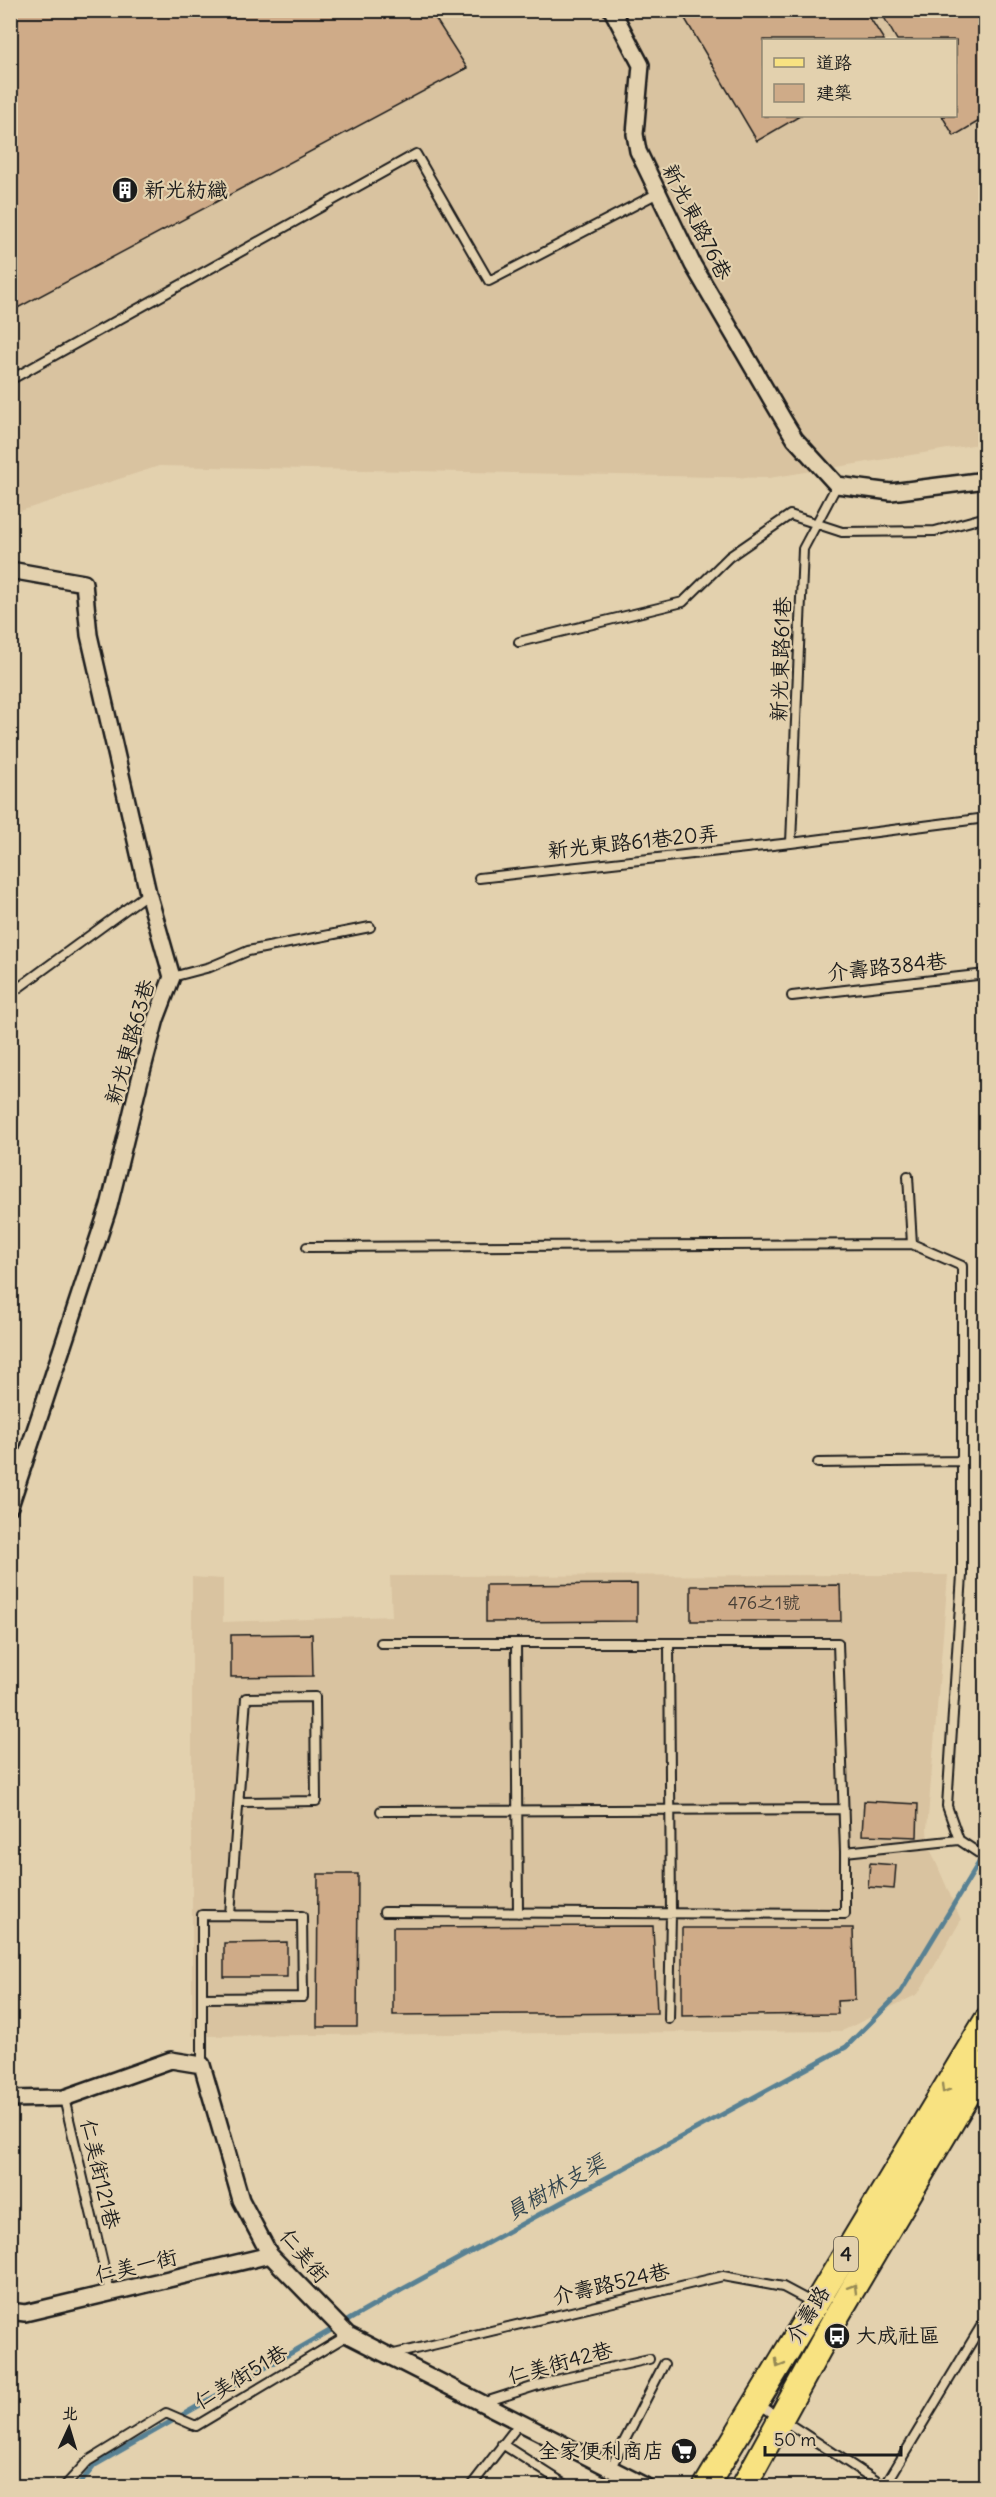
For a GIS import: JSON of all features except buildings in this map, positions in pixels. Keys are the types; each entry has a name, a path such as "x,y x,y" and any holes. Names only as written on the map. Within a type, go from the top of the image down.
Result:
{"main road":[{"name":"介壽路","path":"706,2487 757,2402 826,2309 979,2067 986,2021"},
{"name":"介壽路","path":"744,2487 779,2419 826,2309"}],"street":[{"name":"新光東路76巷","path":"612,10 641,64 635,134 638,151 693,265 795,439 837,485"},
{"path":"837,485 891,492 986,480"},
{"name":"新光東路63巷","path":"10,570 84,583 89,635 148,893 172,977 156,1019 109,1206 10,1506"},
{"path":"10,2099 64,2098 171,2060 202,2065"},
{"name":"仁美街","path":"202,2065 241,2200 270,2255 342,2329 388,2356 645,2487"},
{"name":"仁美一街","path":"10,2311 25,2313 270,2255"}],"lane":[{"path":"10,380 416,154 489,281 658,193"},
{"name":"新光東路61巷","path":"791,843 803,549 837,485"},
{"path":"519,642 683,602 729,556 790,515 842,532 935,531 986,517"},
{"name":"新光東路61巷20弄","path":"479,878 791,843 986,818"},
{"path":"10,994 148,893"},
{"path":"172,977 210,967 248,951 370,927"},
{"name":"介壽路384巷","path":"792,996 986,974"},
{"path":"908,1176 912,1244"},
{"path":"307,1247 912,1244 962,1266 962,1575 947,1806 959,1840 986,1858"},
{"path":"818,1463 962,1461"},
{"path":"381,1642 838,1643 845,1852 845,1914 384,1912"},
{"path":"516,1643 518,1913"},
{"path":"669,1643 671,1914 669,2019"},
{"path":"230,1915 238,1812 239,1801 240,1790 246,1698 315,1697 316,1801 250,1802 238,1802"},
{"path":"381,1811 844,1809"},
{"path":"845,1852 959,1840"},
{"path":"202,1998 303,1997 302,1916 202,1915 202,1998 202,2065"},
{"name":"仁美街121巷","path":"64,2098 110,2293"},
{"name":"介壽路524巷","path":"388,2356 723,2276 783,2287 826,2309"},
{"path":"757,2402 779,2419 885,2487 986,2318"},
{"name":"仁美街51巷","path":"65,2487 88,2461 166,2413 196,2426 342,2329"},
{"name":"仁美街42巷","path":"481,2404 551,2381 649,2360"},
{"path":"610,2469 664,2364"},
{"path":"471,2487 519,2424"},
{"path":"502,2444 568,2487"}],"shaded area":[{"path":"10,11 985,11 985,443 769,478 159,466 11,514"},
{"path":"948,1575 927,1829 928,1844 961,1920 918,1994 842,2031 192,2036 192,1577 223,1579 223,1622 392,1616 390,1576"}],"waterway":[{"name":"員樹林支渠","path":"78,2486 95,2465 403,2289 846,2047 900,1993 986,1851"}],"place":[{"name":"新光紡織","path":"125,190"},
{"name":"大成社區","path":"837,2336"},
{"name":"全家便利商店","path":"684,2451"}]}
